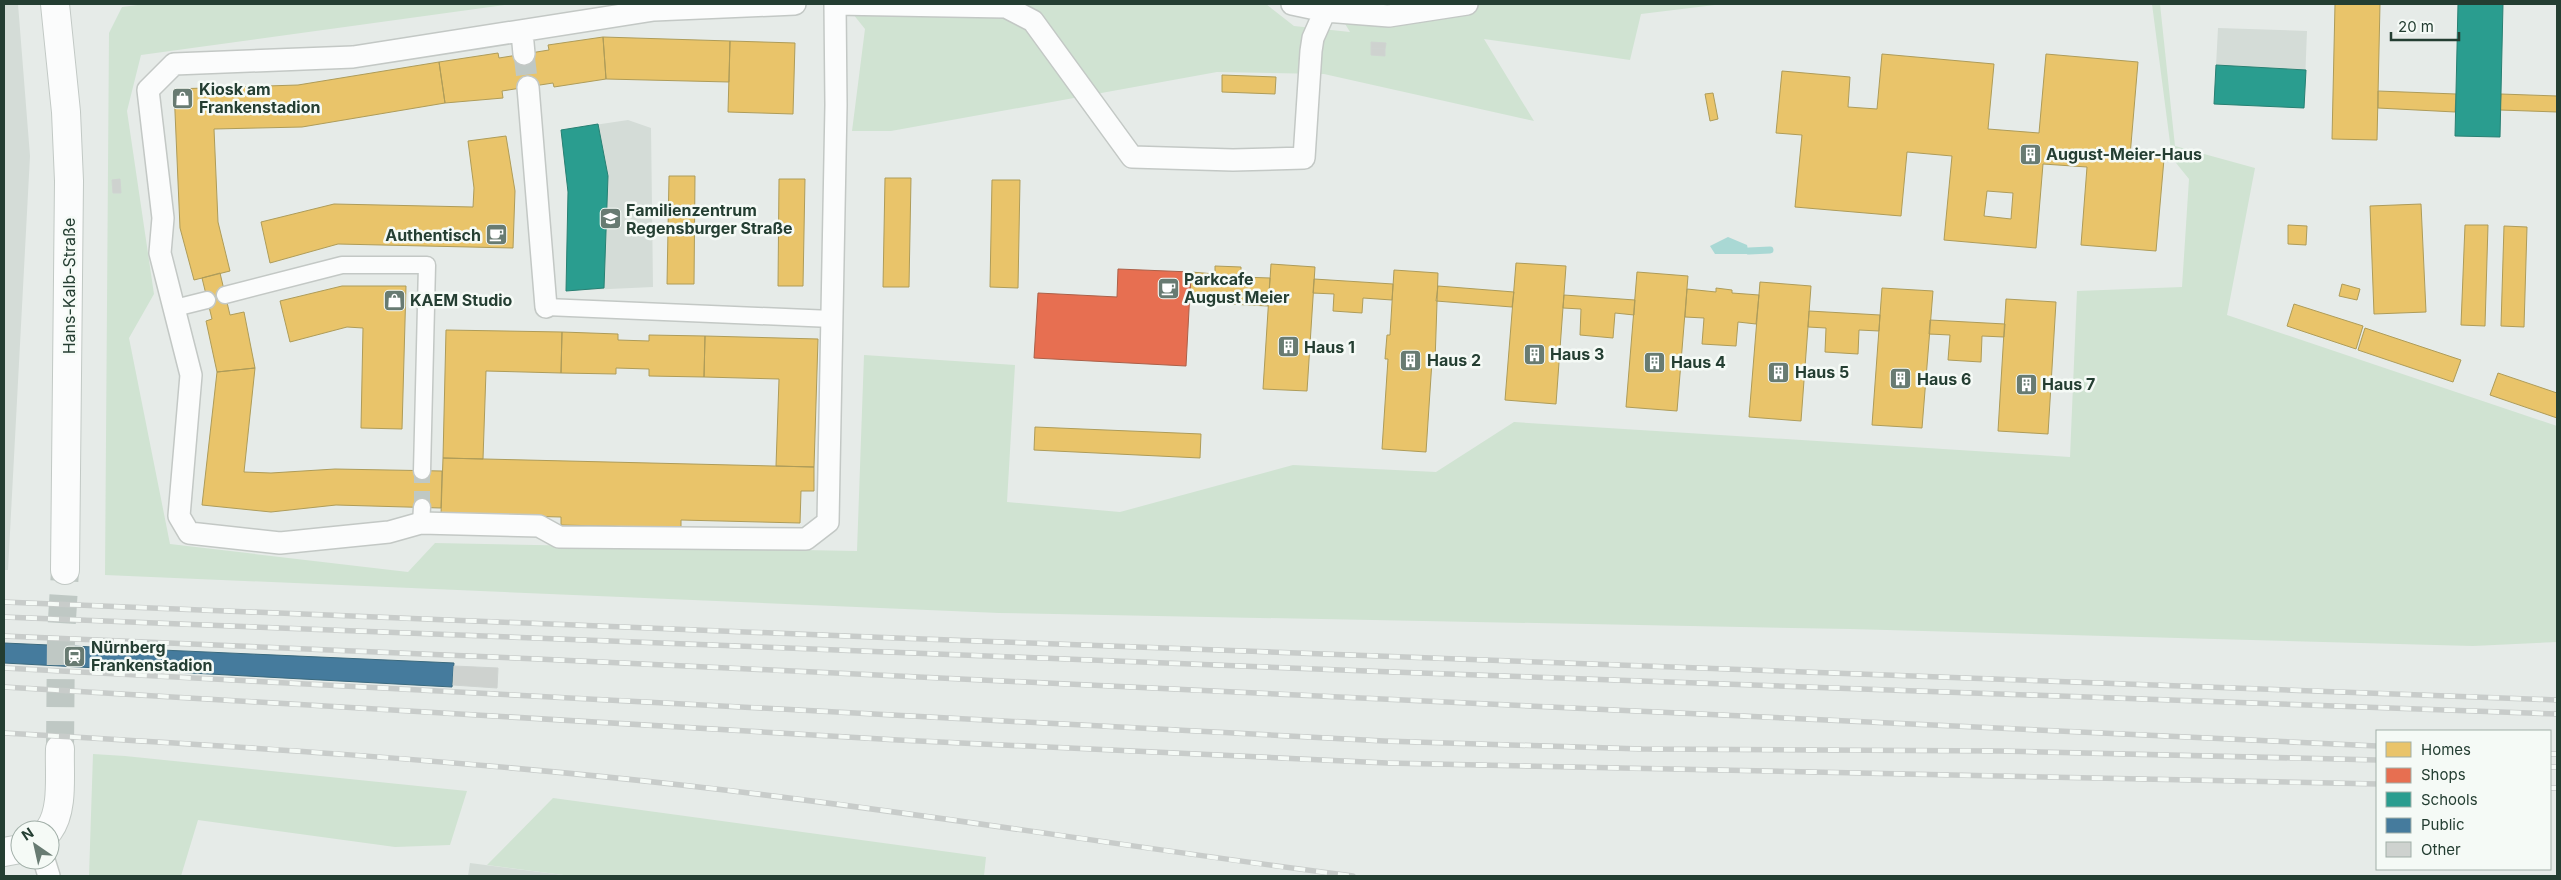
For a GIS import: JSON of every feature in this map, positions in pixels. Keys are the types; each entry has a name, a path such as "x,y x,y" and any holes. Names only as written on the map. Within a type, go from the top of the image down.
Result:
{"main road":[{"name":"Hans-Kalb-Straße","path":"55,4 66,112 69,181 65,570"},
{"path":"53,820 58,798 60,749"}],"street":[{"path":"795,4 654,10 354,57 174,64 148,90 162,218 160,253 191,375 179,516 189,533 280,543 389,532 421,515 539,526 559,537 806,539 828,522 836,105 835,4"},
{"path":"822,4 1006,7 1033,21 1132,157 1233,160 1304,158 1311,51 1321,7"},
{"path":"1292,4 1389,16 1467,4"},
{"path":"522,32 524,54"},
{"path":"528,87 546,307 832,319"},
{"path":"225,295 342,265 428,265 422,471"},
{"path":"175,308 207,300"}],"shaded area":[{"path":"4,4 18,4 30,156 8,570 4,570"},
{"path":"2218,28 2307,31 2304,108 2214,104"},
{"name":"Familienzentrum Regensburger Straße","path":"628,120 651,128 653,287 566,291 568,192 561,130"},
{"path":"470,863 571,876 468,876"}],"green space":[{"path":"145,4 512,4 141,55 127,111 154,294 129,338 170,544 408,572 435,543 857,551 864,355 1015,365 1007,502 1120,512 1293,465 1436,472 1514,422 2070,457 2077,291 2182,287 2189,179 2172,158 2152,4 2160,4 2175,146 2255,168 2227,315 2557,426 2557,642 2473,646 1850,629 999,613 105,575 109,33 122,7"},
{"path":"845,4 1266,4 1294,26 1350,32 1333,4 1723,4 1641,14 1630,60 1484,39 1534,121 1324,74 1217,72 891,131 852,131 865,29"},
{"path":"93,754 467,791 450,845 395,847 198,820 181,876 89,876"},
{"path":"553,798 986,857 984,876 571,876 487,865"}],"water":[{"path":"1728,237 1747,245 1749,254 1715,254 1710,246"}],"building: Homes":[{"path":"2335,4 2380,4 2377,140 2332,139"},
{"path":"603,37 730,41 729,82 606,79"},
{"path":"603,37 606,79 554,87 553,83 502,91 503,98 445,103 439,62 498,53 499,58 549,50 548,45"},
{"path":"730,41 795,43 793,114 728,112"},
{"name":"August-Meier-Haus","path":"1882,54 1994,64 1988,129 2039,133 2046,54 2138,62 2130,156 2164,159 2156,251 2081,245 2087,167 2043,164 2036,248 1944,240 1952,156 1907,152 1901,216 1795,207 1802,135 1776,133 1782,71 1850,77 1848,107 1877,109","holes":["1987,191 2013,193 2011,219 1984,216"]},
{"path":"439,62 445,103 302,127 214,129 218,222 230,271 194,280 180,228 174,89 298,85"},
{"path":"1222,75 1276,77 1275,94 1222,92"},
{"path":"2378,91 2456,94 2455,112 2378,108"},
{"path":"1713,93 1718,119 1710,121 1705,94"},
{"path":"2501,94 2557,96 2557,112 2500,110"},
{"path":"506,136 515,191 513,248 338,244 270,263 261,222 334,204 473,207 474,188 468,141"},
{"path":"669,176 695,176 694,284 667,284"},
{"path":"885,178 911,178 909,287 883,287"},
{"path":"779,179 805,179 803,286 778,286"},
{"path":"992,180 1020,180 1018,288 990,287"},
{"path":"2421,204 2426,312 2374,314 2370,206"},
{"path":"2288,225 2307,226 2306,245 2288,244"},
{"path":"2465,225 2488,225 2485,326 2461,325"},
{"path":"2504,226 2527,227 2524,327 2501,326"},
{"name":"Haus 3","path":"1516,263 1566,266 1556,404 1505,400"},
{"name":"Haus 1","path":"1271,264 1315,267 1307,391 1263,389"},
{"path":"1215,266 1241,267 1241,277 1270,278 1268,306 1190,302 1191,272 1215,274"},
{"name":"Haus 2","path":"1394,270 1438,273 1435,362 1432,361 1426,452 1382,449 1388,359 1385,359 1387,335 1390,335"},
{"name":"Haus 4","path":"1637,272 1688,276 1677,411 1626,407"},
{"path":"220,273 230,315 244,312 255,368 217,372 206,321 212,319 202,278"},
{"path":"1314,279 1393,284 1392,300 1363,298 1362,313 1333,311 1334,294 1313,293"},
{"name":"Haus 5","path":"1760,282 1811,286 1801,421 1749,417"},
{"path":"2342,284 2360,289 2357,300 2339,296"},
{"path":"342,286 406,286 402,429 361,428 363,328 347,327 290,342 280,301"},
{"path":"1438,286 1514,292 1512,307 1436,301"},
{"path":"1716,288 1732,290 1732,293 1759,295 1756,324 1738,322 1736,346 1702,344 1704,318 1685,317 1687,289 1716,292"},
{"name":"Haus 6","path":"1882,288 1933,291 1922,428 1872,425"},
{"path":"1564,295 1635,300 1634,315 1615,313 1613,338 1580,335 1581,309 1563,308"},
{"name":"Haus 7","path":"2006,299 2056,302 2048,434 1998,431"},
{"path":"2294,304 2363,326 2356,349 2287,326"},
{"path":"1809,311 1880,315 1879,331 1859,330 1858,354 1825,352 1826,328 1808,327"},
{"path":"1930,320 2005,324 2004,337 1982,336 1981,362 1948,360 1950,335 1929,334"},
{"path":"2365,328 2461,360 2453,382 2358,350"},
{"path":"446,330 562,332 561,373 486,371 483,459 443,458"},
{"path":"562,332 618,334 618,340 649,341 649,335 705,336 704,377 649,376 649,369 616,368 616,374 561,373"},
{"path":"705,336 818,339 814,467 776,466 779,379 704,377"},
{"path":"255,368 244,472 271,473 335,469 442,471 441,508 336,505 271,512 202,505 217,372"},
{"path":"2498,373 2557,393 2557,418 2490,395"},
{"path":"1035,427 1201,434 1200,458 1034,450"},
{"path":"443,458 814,467 814,491 801,491 800,523 681,520 681,528 561,525 561,517 441,514"}],"building: Shops":[{"path":"1118,269 1191,272 1186,366 1034,358 1038,293 1117,297"}],"building: Schools":[{"path":"2458,4 2503,4 2500,137 2455,136"},
{"path":"2216,65 2306,70 2304,108 2214,104"},
{"path":"598,124 608,176 604,288 566,291 568,192 561,130"}],"building: Public":[{"path":"4,643 454,663 452,687 4,663"}],"building: Other":[{"path":"1371,42 1386,43 1385,49 1371,48"},
{"path":"1371,48 1385,49 1385,56 1371,55"},
{"path":"120,179 121,193 113,193 112,180"},
{"path":"454,666 498,668 497,688 453,685"}],"waterway":[{"path":"1749,251 1770,250"}],"tunnel":[{"path":"524,54 528,87"},
{"path":"422,471 422,507"},
{"path":"60,749 61,636 65,570"}],"railway":[{"path":"4,602 896,638 2557,700"},
{"path":"4,617 1393,672 2557,714"},
{"path":"4,636 538,659 2376,746"},
{"path":"4,668 1384,741 1642,749 2000,751 2376,760"},
{"path":"4,687 898,740 1387,763 2376,784"},
{"path":"4,733 347,755 519,769 690,786 856,807 1353,876"},
{"path":"2551,754 2557,754"},
{"path":"2551,767 2557,767"},
{"path":"2551,788 2557,788"}],"place":[{"name":"Kiosk am Frankenstadion","path":"183,98"},
{"name":"August-Meier-Haus","path":"2030,154"},
{"name":"Familienzentrum Regensburger Straße","path":"610,219"},
{"name":"Authentisch","path":"497,235"},
{"name":"Parkcafe August Meier","path":"1168,288"},
{"name":"KAEM Studio","path":"394,300"},
{"name":"Haus 1","path":"1288,347"},
{"name":"Haus 3","path":"1534,354"},
{"name":"Haus 2","path":"1411,360"},
{"name":"Haus 4","path":"1655,362"},
{"name":"Haus 5","path":"1779,372"},
{"name":"Haus 6","path":"1901,379"},
{"name":"Haus 7","path":"2026,384"},
{"name":"Nürnberg Frankenstadion","path":"75,656"}]}
